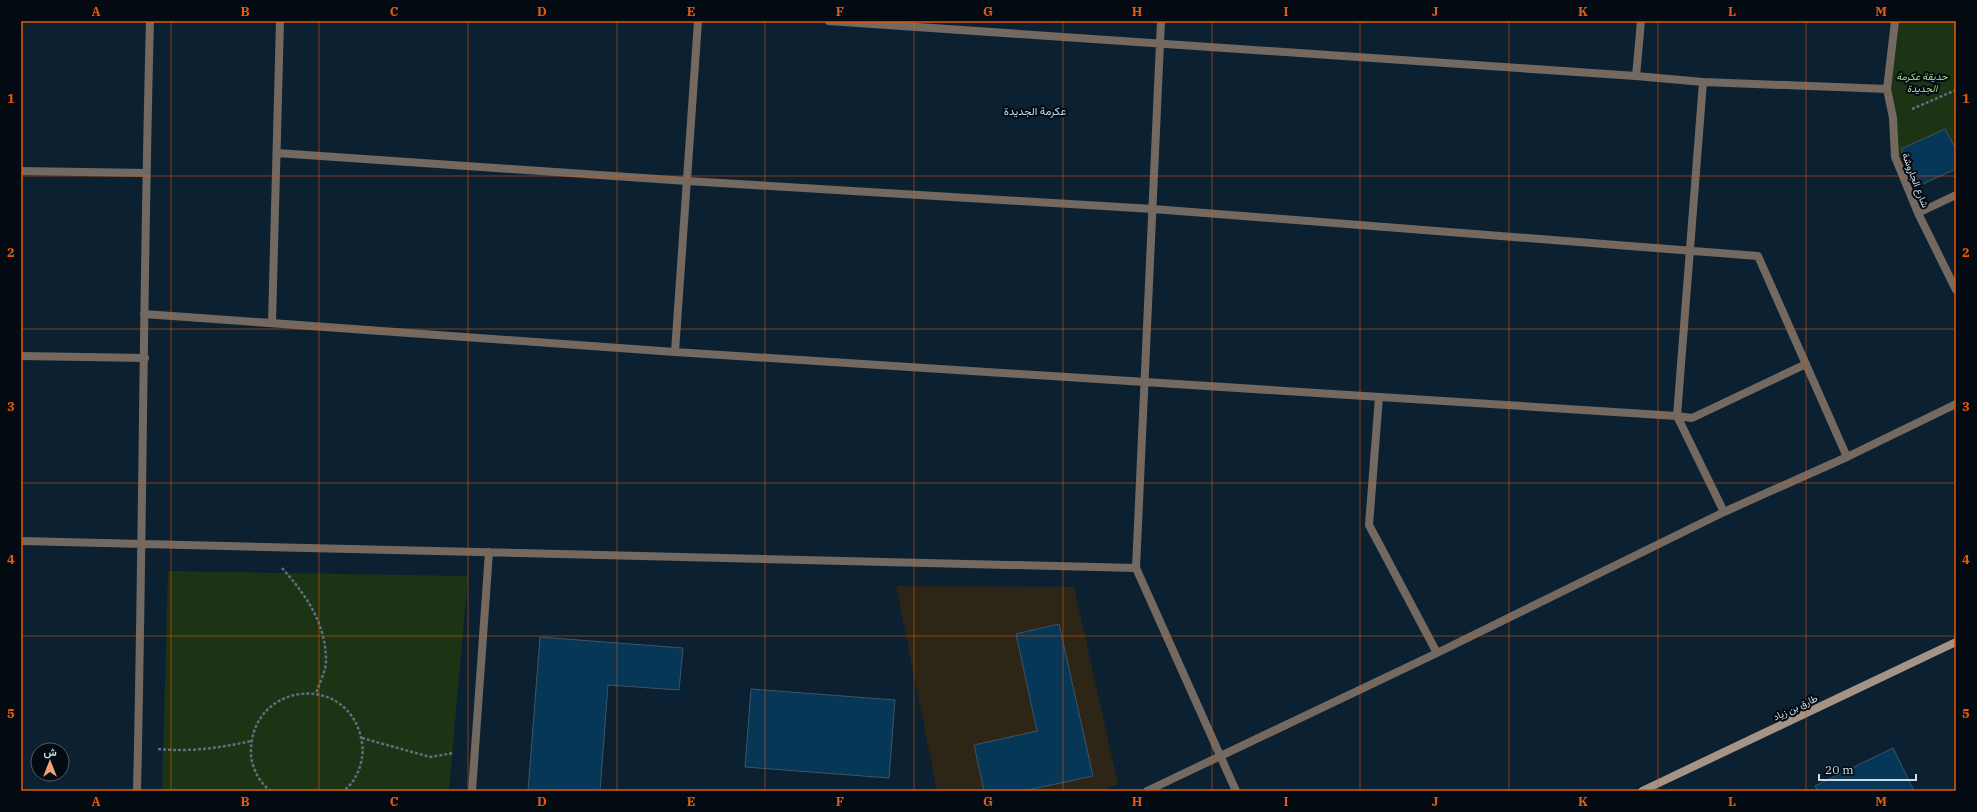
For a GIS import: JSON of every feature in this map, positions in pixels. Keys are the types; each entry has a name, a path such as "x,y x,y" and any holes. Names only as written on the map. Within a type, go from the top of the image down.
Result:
{"main road":[{"name":"طارق بن زياد","path":"1642,791 1956,642"}],"street":[{"path":"137,791 143,544 144,314 150,21"},
{"path":"272,323 280,21"},
{"path":"675,352 698,21"},
{"path":"829,21 1636,76 1703,82 1887,89"},
{"path":"1161,21 1136,568 1236,791"},
{"path":"1636,76 1641,21"},
{"name":"شارع الجاروشة","path":"1895,21 1887,89 1893,118 1894,157 1918,213 1956,290"},
{"path":"1703,82 1677,416 1724,512"},
{"path":"276,153 687,181 1153,209 1758,256 1847,457"},
{"path":"21,171 146,173"},
{"path":"1918,213 1956,195"},
{"path":"144,314 675,352 1692,418 1806,364"},
{"path":"21,356 145,358"},
{"path":"1379,397 1369,525 1437,654"},
{"path":"1147,791 1220,755 1437,654 1724,512 1847,457 1956,404"},
{"path":"21,541 1136,568"},
{"path":"472,791 489,552"}],"path":[{"path":"1893,118 1956,90"},
{"path":"262,546 304,593 322,629 326,662 316,693"},
{"path":"271,791 259,778 252,760 251,741 257,723 263,712 278,700 287,696 316,693 334,699 344,706 360,730 363,750 362,760 355,777 343,791"},
{"path":"362,738 430,757 475,750"},
{"path":"138,746 179,751 219,748 251,741"}],"shaded area":[{"path":"896,586 1074,587 1118,784 1103,791 937,791"}],"green space":[{"name":"حديقة عكرمة الجديدة","path":"1895,21 1956,21 1956,169 1917,188 1895,157 1887,89"},
{"path":"168,571 468,576 449,791 162,791"}],"building":[{"path":"1945,129 1956,149 1956,169 1918,186 1901,149"},
{"path":"1059,624 1093,776 1023,791 984,791 974,745 1037,731 1016,634"},
{"path":"540,637 683,648 679,690 608,685 600,791 528,791"},
{"path":"751,689 895,700 889,778 745,767"},
{"path":"1893,748 1914,791 1818,791 1815,786"}],"district":[{"name":"عكرمة الجديدة","path":"1035,111"}]}
